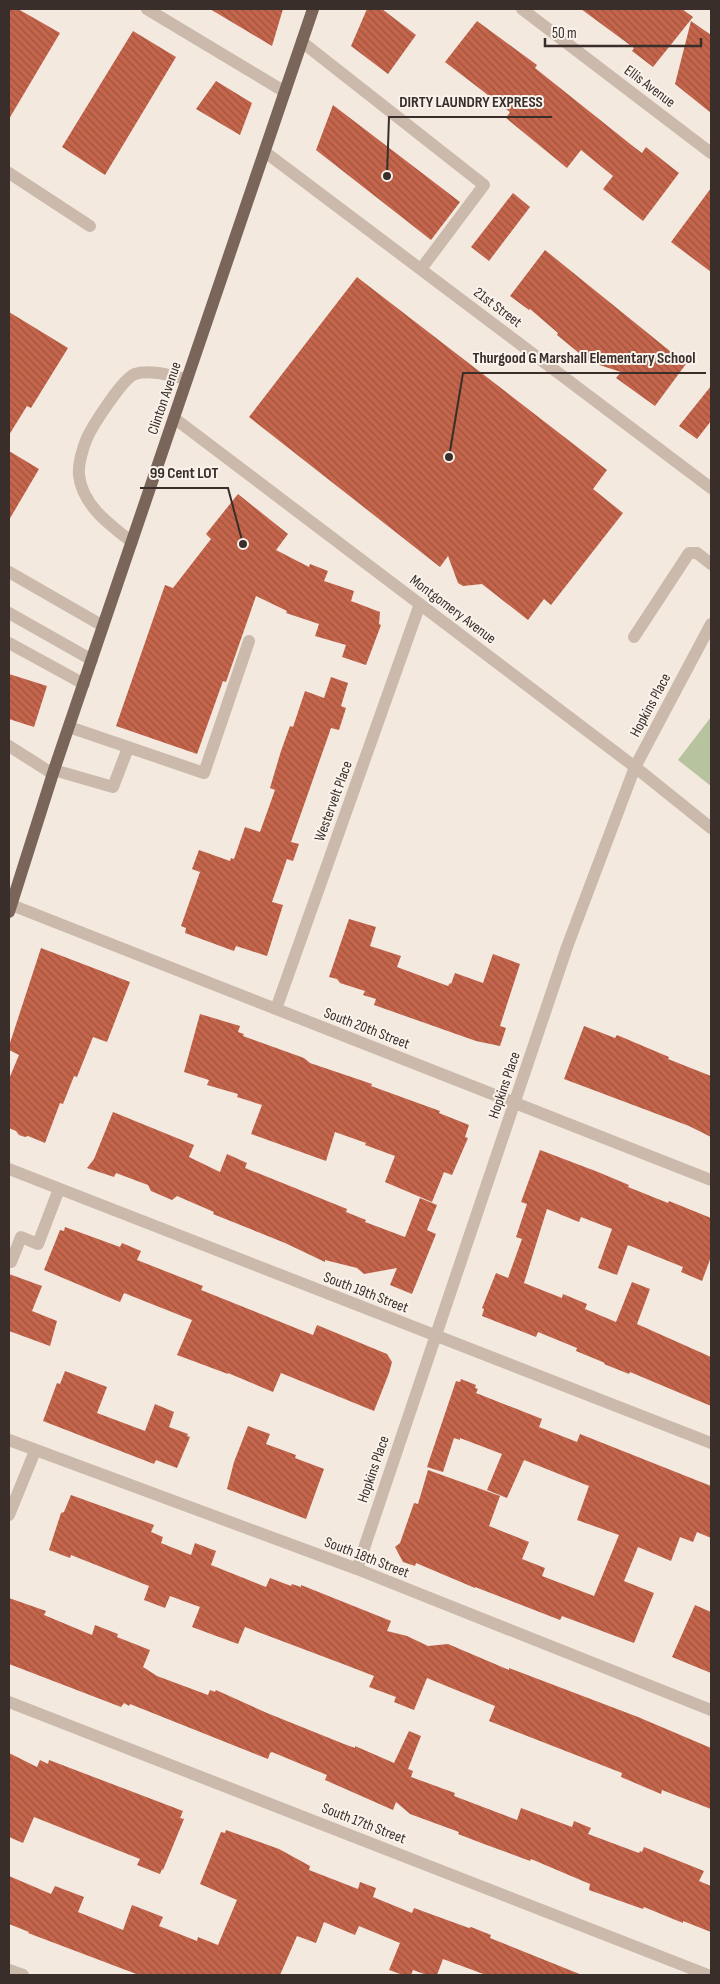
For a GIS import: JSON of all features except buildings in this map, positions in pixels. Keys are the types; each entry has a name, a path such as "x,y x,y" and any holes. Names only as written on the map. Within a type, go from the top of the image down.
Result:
{"main road":[{"name":"Clinton Avenue","path":"10,907 53,772 286,92 312,9"}],"street":[{"path":"147,9 286,92"},
{"name":"Ellis Avenue","path":"522,9 711,153"},
{"path":"302,42 484,185 421,269"},
{"name":"21st Street","path":"265,152 711,488"},
{"path":"9,173 90,226"},
{"path":"132,542 102,518 93,508 83,489 79,475 87,438 119,388 134,374 153,373 187,379"},
{"name":"Montgomery Avenue","path":"174,418 635,768 711,828"},
{"path":"634,637 689,553 697,553 711,564"},
{"path":"9,572 103,626"},
{"name":"Westervelt Place","path":"276,1010 420,604"},
{"path":"9,614 92,660"},
{"name":"Hopkins Place","path":"357,1570 567,947 635,768 711,624"},
{"path":"69,727 204,773 249,642"},
{"path":"9,643 84,684"},
{"path":"9,746 53,772 113,787 128,748"},
{"name":"South 20th Street","path":"10,907 711,1180"},
{"name":"South 19th Street","path":"9,1169 711,1443"},
{"path":"9,1261 11,1262 21,1238 38,1244 59,1189"},
{"name":"South 18th Street","path":"9,1440 357,1570 711,1710"},
{"path":"9,1515 35,1451"},
{"name":"South 17th Street","path":"9,1702 708,1975"},
{"path":"9,1970 24,1975"}],"green space":[{"path":"711,717 711,786 678,760"}],"place":[{"name":"DIRTY LAUNDRY EXPRESS","path":"387,176"},
{"name":"Thurgood G Marshall Elementary School","path":"449,457"},
{"name":"99 Cent LOT","path":"243,544"}]}
